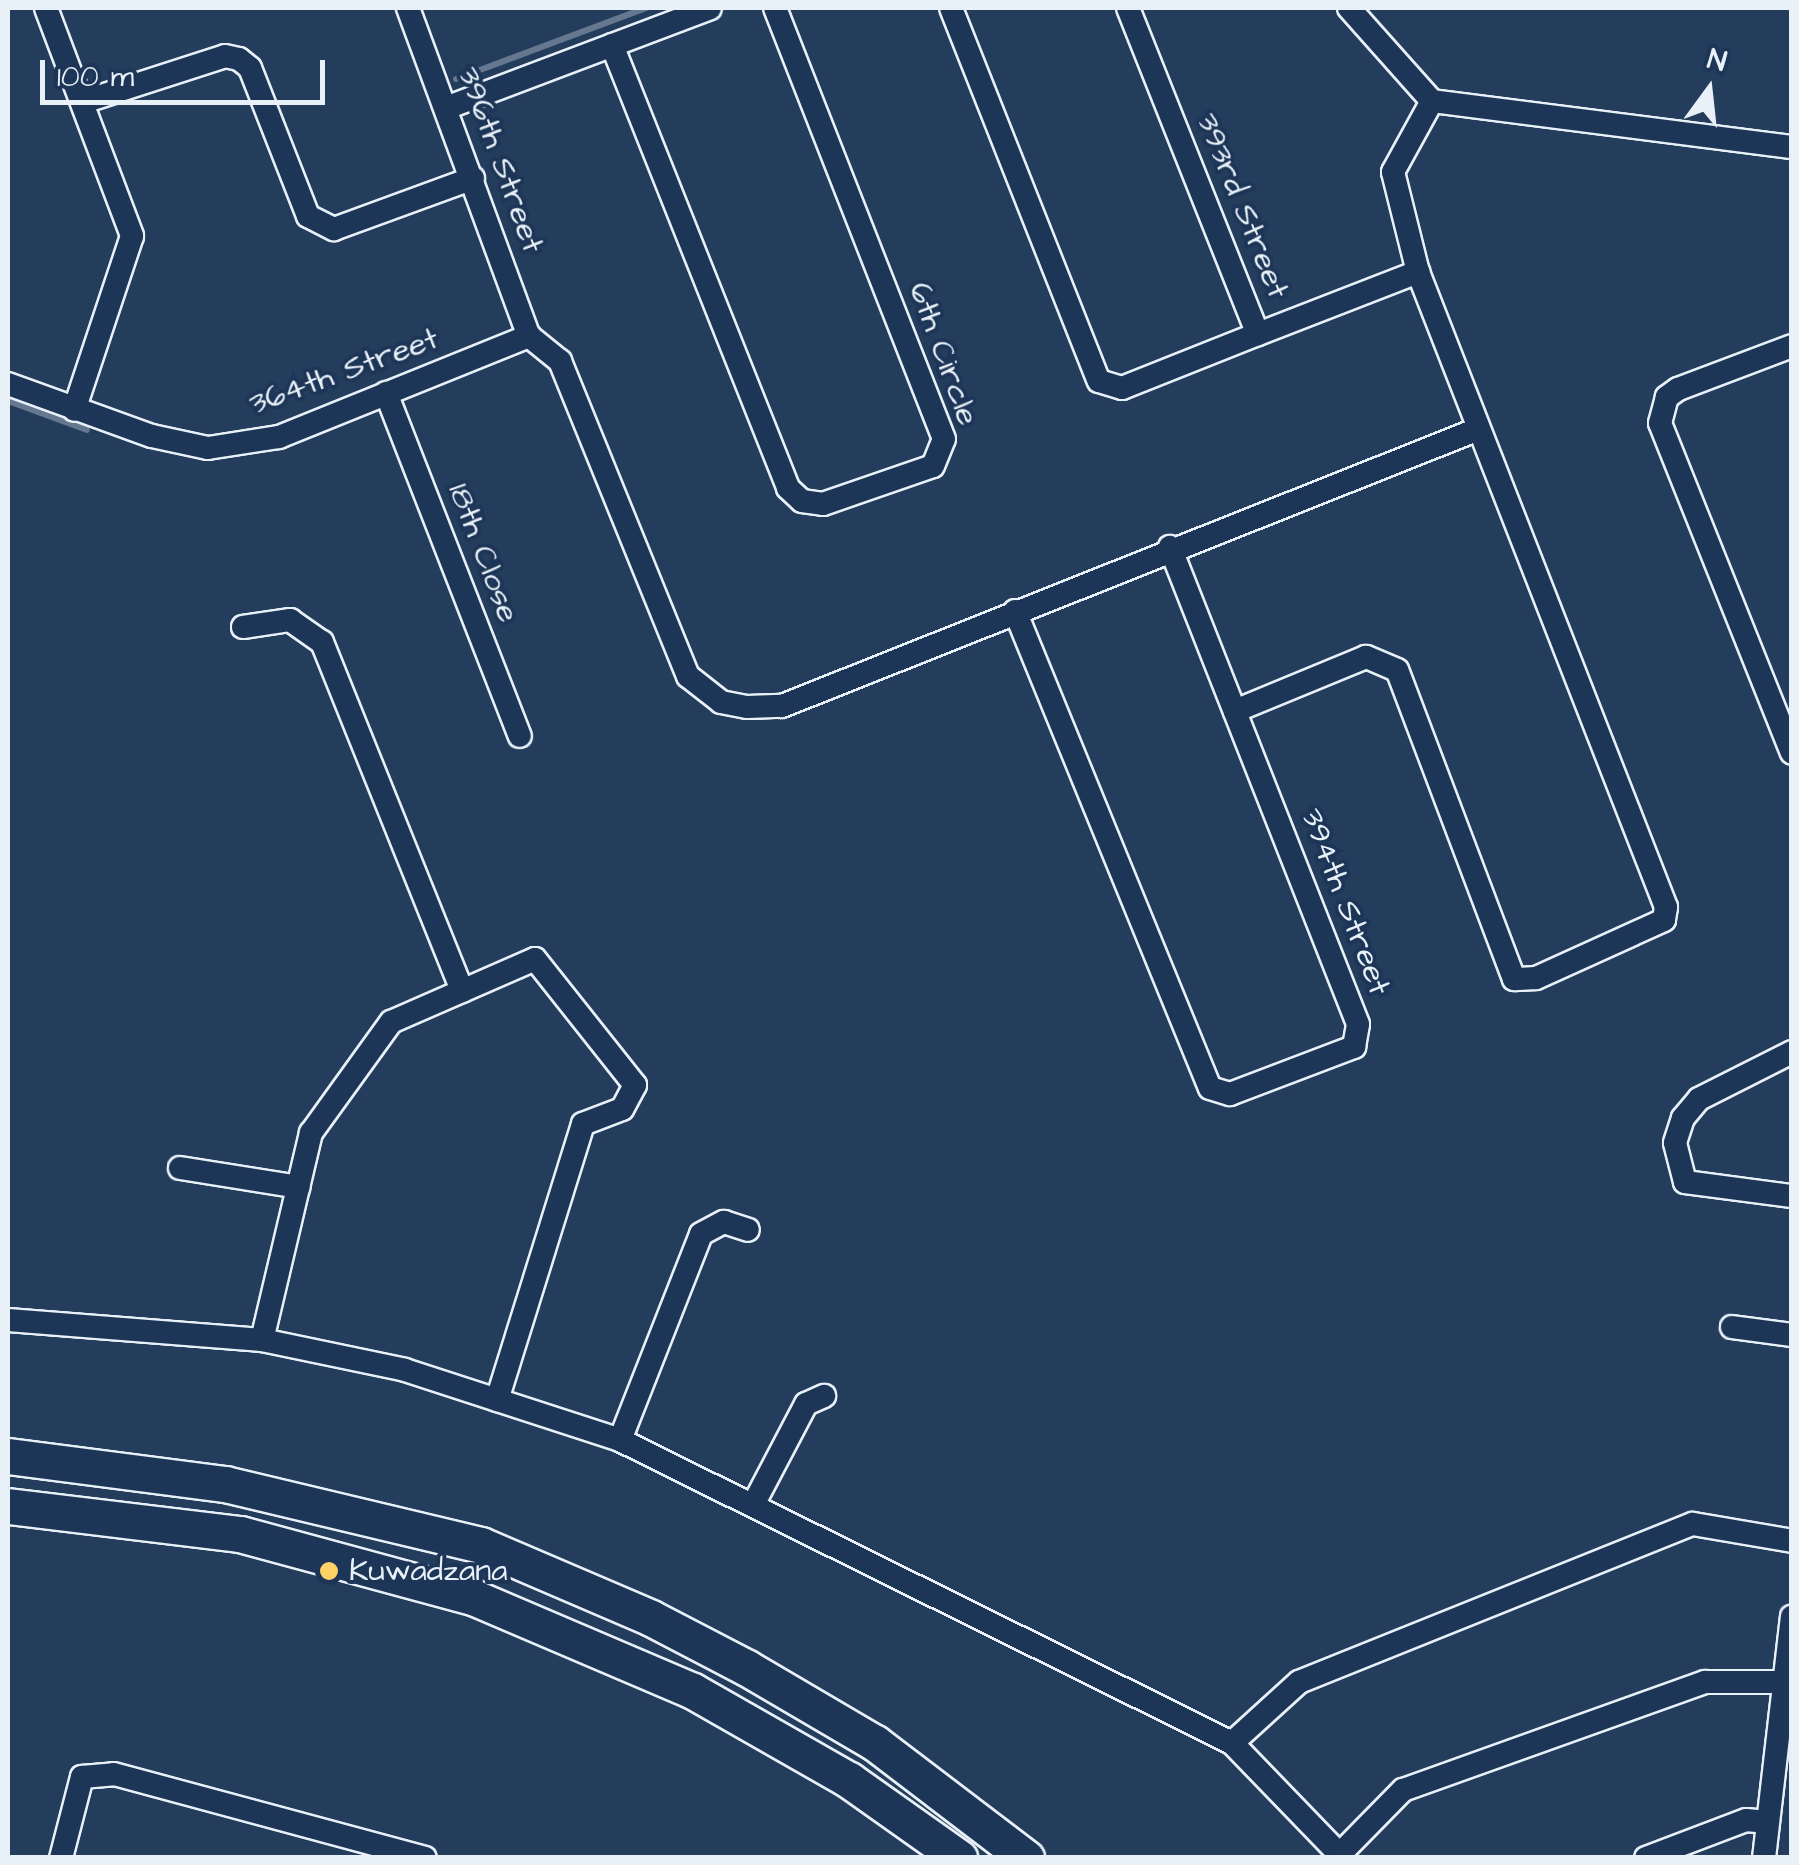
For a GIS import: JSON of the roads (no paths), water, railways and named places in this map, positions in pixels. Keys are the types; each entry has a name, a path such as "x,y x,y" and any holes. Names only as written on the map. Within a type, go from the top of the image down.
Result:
{"highway":[{"path":"8,1456 224,1484 481,1545 651,1618 748,1668 875,1743 1026,1858"},
{"path":"8,1506 240,1534 474,1598 693,1691 849,1780 959,1858"}],"street":[{"path":"46,8 132,244 74,410"},
{"name":"396th Street","path":"408,8 530,336"},
{"path":"446,108 710,8"},
{"name":"6th Circle","path":"612,45 788,488 802,501 824,504 933,466 944,439 775,8"},
{"path":"951,8 1100,381 1122,388 1258,334"},
{"name":"393rd Street","path":"1128,8 1258,334 1418,272"},
{"path":"1349,8 1432,101 1792,147"},
{"path":"83,102 225,56 239,59 250,68 308,216 334,230 473,178"},
{"path":"1235,711 1366,657 1397,670 1514,979 1536,978 1664,920 1666,908 1476,430 1418,272 1393,172 1432,101"},
{"path":"530,336 560,361 688,676 722,702 782,706 1170,548 1476,430"},
{"name":"364th Street","path":"8,384 74,410 208,448 279,437 530,336"},
{"path":"1790,747 1660,422 1668,396 1678,389 1792,346"},
{"name":"18th Close","path":"386,393 520,736"},
{"name":"394th Street","path":"1015,611 1210,1088 1218,1095 1354,1048 1358,1038 1170,548"},
{"path":"243,627 290,620 322,642 462,990"},
{"path":"262,1340 311,1133 391,1022 535,959 635,1085 622,1108 583,1124 497,1400"},
{"path":"1792,1052 1699,1099 1683,1118 1675,1143 1685,1182 1792,1196"},
{"path":"180,1168 298,1187"},
{"path":"620,1440 701,1234 724,1222 748,1230"},
{"path":"8,1320 262,1340 405,1370 620,1440 1232,1743 1341,1856 1402,1790 1705,1682 1784,1682"},
{"path":"1732,1327 1792,1335"},
{"path":"753,1505 806,1404 824,1396"},
{"path":"1232,1743 1299,1682 1693,1524 1792,1541"},
{"path":"1764,1858 1792,1617"},
{"path":"61,1858 82,1776 114,1774 424,1858"},
{"path":"1646,1858 1746,1820 1768,1822"}],"waterway":[{"path":"456,79 646,8"},
{"path":"8,401 87,430"}],"place":[{"name":"Kuwadzana","path":"329,1571"}]}
